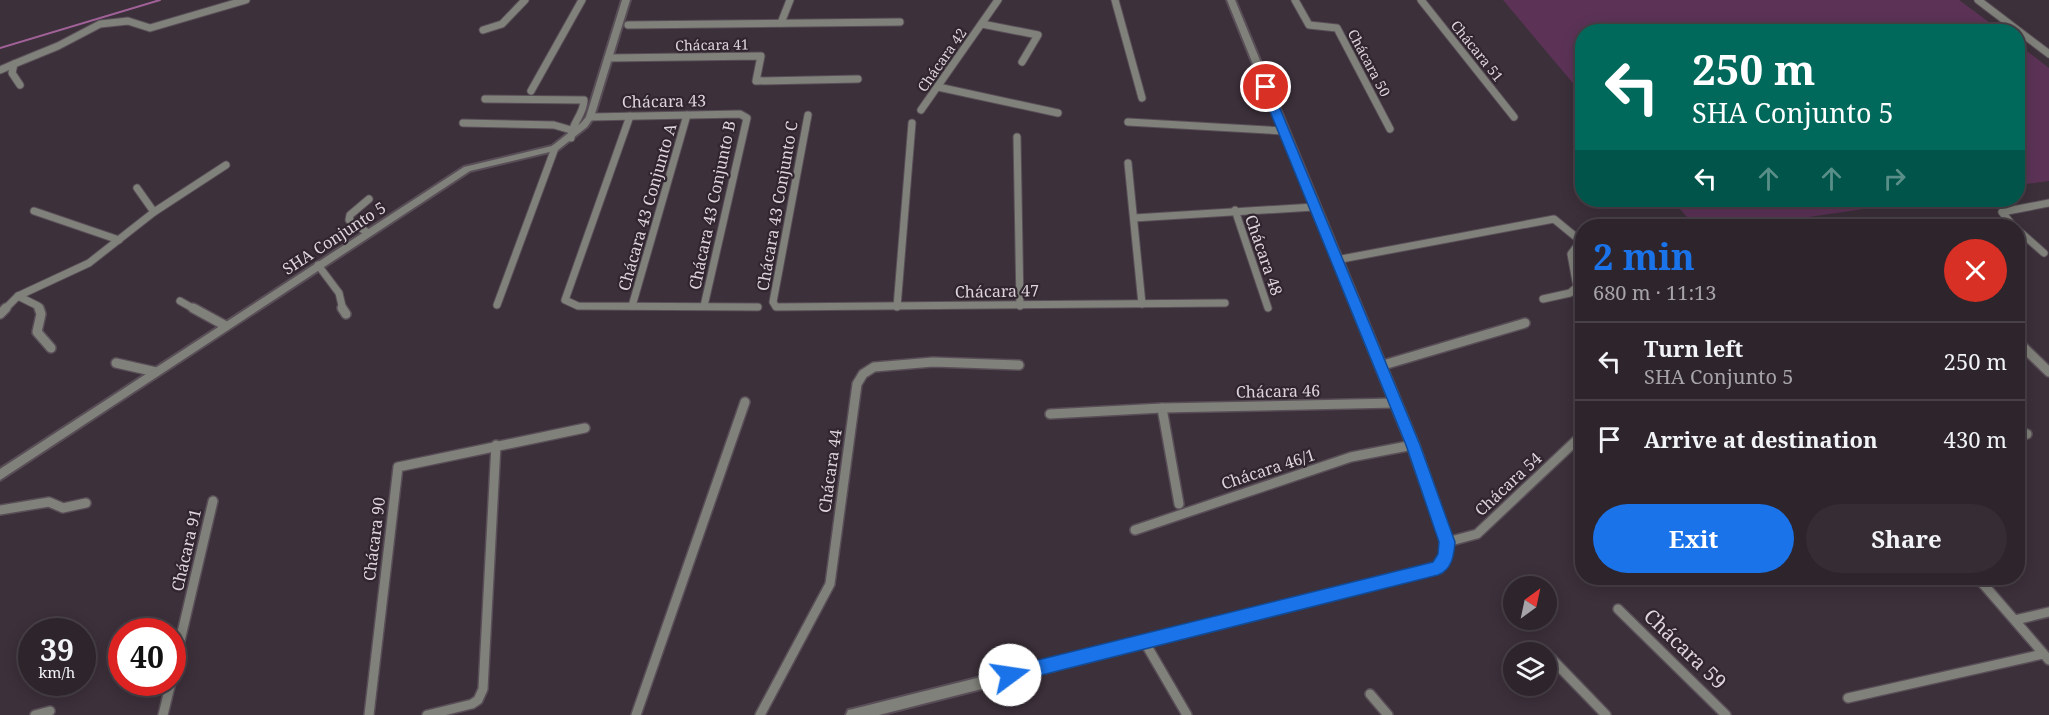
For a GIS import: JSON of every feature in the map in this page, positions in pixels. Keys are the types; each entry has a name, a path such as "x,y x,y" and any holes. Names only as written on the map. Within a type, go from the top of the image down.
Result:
{"street":[{"path":"0,70 58,46 100,24 128,21 150,28 246,0"},
{"path":"483,30 495,29 503,24 525,0"},
{"path":"531,91 582,0"},
{"name":"SHA Conjunto 5","path":"0,475 368,232 467,170 555,148 590,117 626,0"},
{"path":"782,23 790,0"},
{"name":"Chácara 42","path":"921,110 999,0"},
{"path":"1115,0 1142,98"},
{"path":"853,715 1438,568 1446,556 1447,542 1413,445 1231,0"},
{"name":"Chácara 50","path":"1295,0 1309,25 1337,28 1390,129"},
{"name":"Chácara 51","path":"1421,0 1514,117"},
{"path":"1978,0 2010,24"},
{"path":"628,25 900,22"},
{"name":"Chácara 42","path":"982,24 1038,35 1022,62"},
{"path":"2025,36 2049,54"},
{"name":"Chácara 41","path":"608,58 761,56 756,81 858,79"},
{"path":"14,64 12,73 20,85"},
{"path":"939,87 1058,113"},
{"path":"463,123 554,125 571,134 584,110 584,100 485,99"},
{"name":"Chácara 43","path":"590,117 740,114"},
{"name":"Chácara 43 Conjunto B","path":"704,306 747,118 740,114"},
{"name":"Chácara 43 Conjunto A","path":"632,306 687,115"},
{"name":"Chácara 43 Conjunto C","path":"773,302 808,115"},
{"path":"630,116 566,300 569,304 578,306 758,308"},
{"path":"1128,122 1283,131"},
{"path":"897,307 912,123"},
{"path":"1017,136 1020,306"},
{"path":"497,305 555,148"},
{"path":"1128,163 1142,304"},
{"path":"0,315 18,296 89,263 154,212 226,165"},
{"path":"137,188 154,212"},
{"path":"368,232 349,220 350,215 369,199"},
{"path":"2008,219 2002,212 2049,203"},
{"path":"1134,218 1235,210 1314,207"},
{"name":"Chácara 48","path":"1235,210 1268,308"},
{"path":"34,211 119,240"},
{"path":"1336,260 1554,219 1566,225 1575,235"},
{"path":"2025,236 2044,254"},
{"path":"1575,249 1571,254 1575,276"},
{"path":"318,265 339,292 341,306 346,314"},
{"path":"1543,299 1570,293 1575,289"},
{"path":"18,296 38,306 41,314 37,332 51,348"},
{"path":"180,301 226,326"},
{"name":"Chácara 47","path":"773,302 779,308 1225,303"},
{"path":"1380,366 1525,323"},
{"path":"2025,349 2049,372"},
{"path":"116,363 156,372"},
{"name":"Chácara 44","path":"760,715 830,584 857,384 863,374 874,367 933,363 1019,365"},
{"path":"636,715 745,402"},
{"name":"Chácara 46","path":"1050,414 1162,408 1395,403"},
{"path":"1162,408 1179,504"},
{"name":"Chácara 90","path":"369,715 398,467 585,428"},
{"name":"Chácara 54","path":"1447,542 1477,534 1575,442"},
{"path":"428,715 472,704 482,694 496,445"},
{"name":"Chácara 46/1","path":"1135,530 1351,457 1413,445"},
{"name":"Chácara 91","path":"185,618 213,501"},
{"path":"0,510 49,502 63,508 86,503"},
{"path":"1848,698 2046,657 1984,585"},
{"name":"Chácara 59","path":"1618,609 1726,715"},
{"path":"2015,620 2049,612"},
{"path":"1144,641 1187,715"},
{"path":"1557,664 1606,715"},
{"path":"1370,694 1388,715"},
{"path":"163,715 168,696"},
{"path":"35,715 50,711"}],"shaded area":[{"path":"1503,0 1959,0 1992,24 1575,24 1575,86"},
{"path":"2025,49 2049,68 2049,181 2025,184"},
{"path":"1678,207 1877,207 1795,219 1689,219"}],"waterway":[{"path":"0,48 160,0"}],"route":[{"path":"1010,675 1438,568 1446,556 1447,542 1413,445 1266,87"}]}
